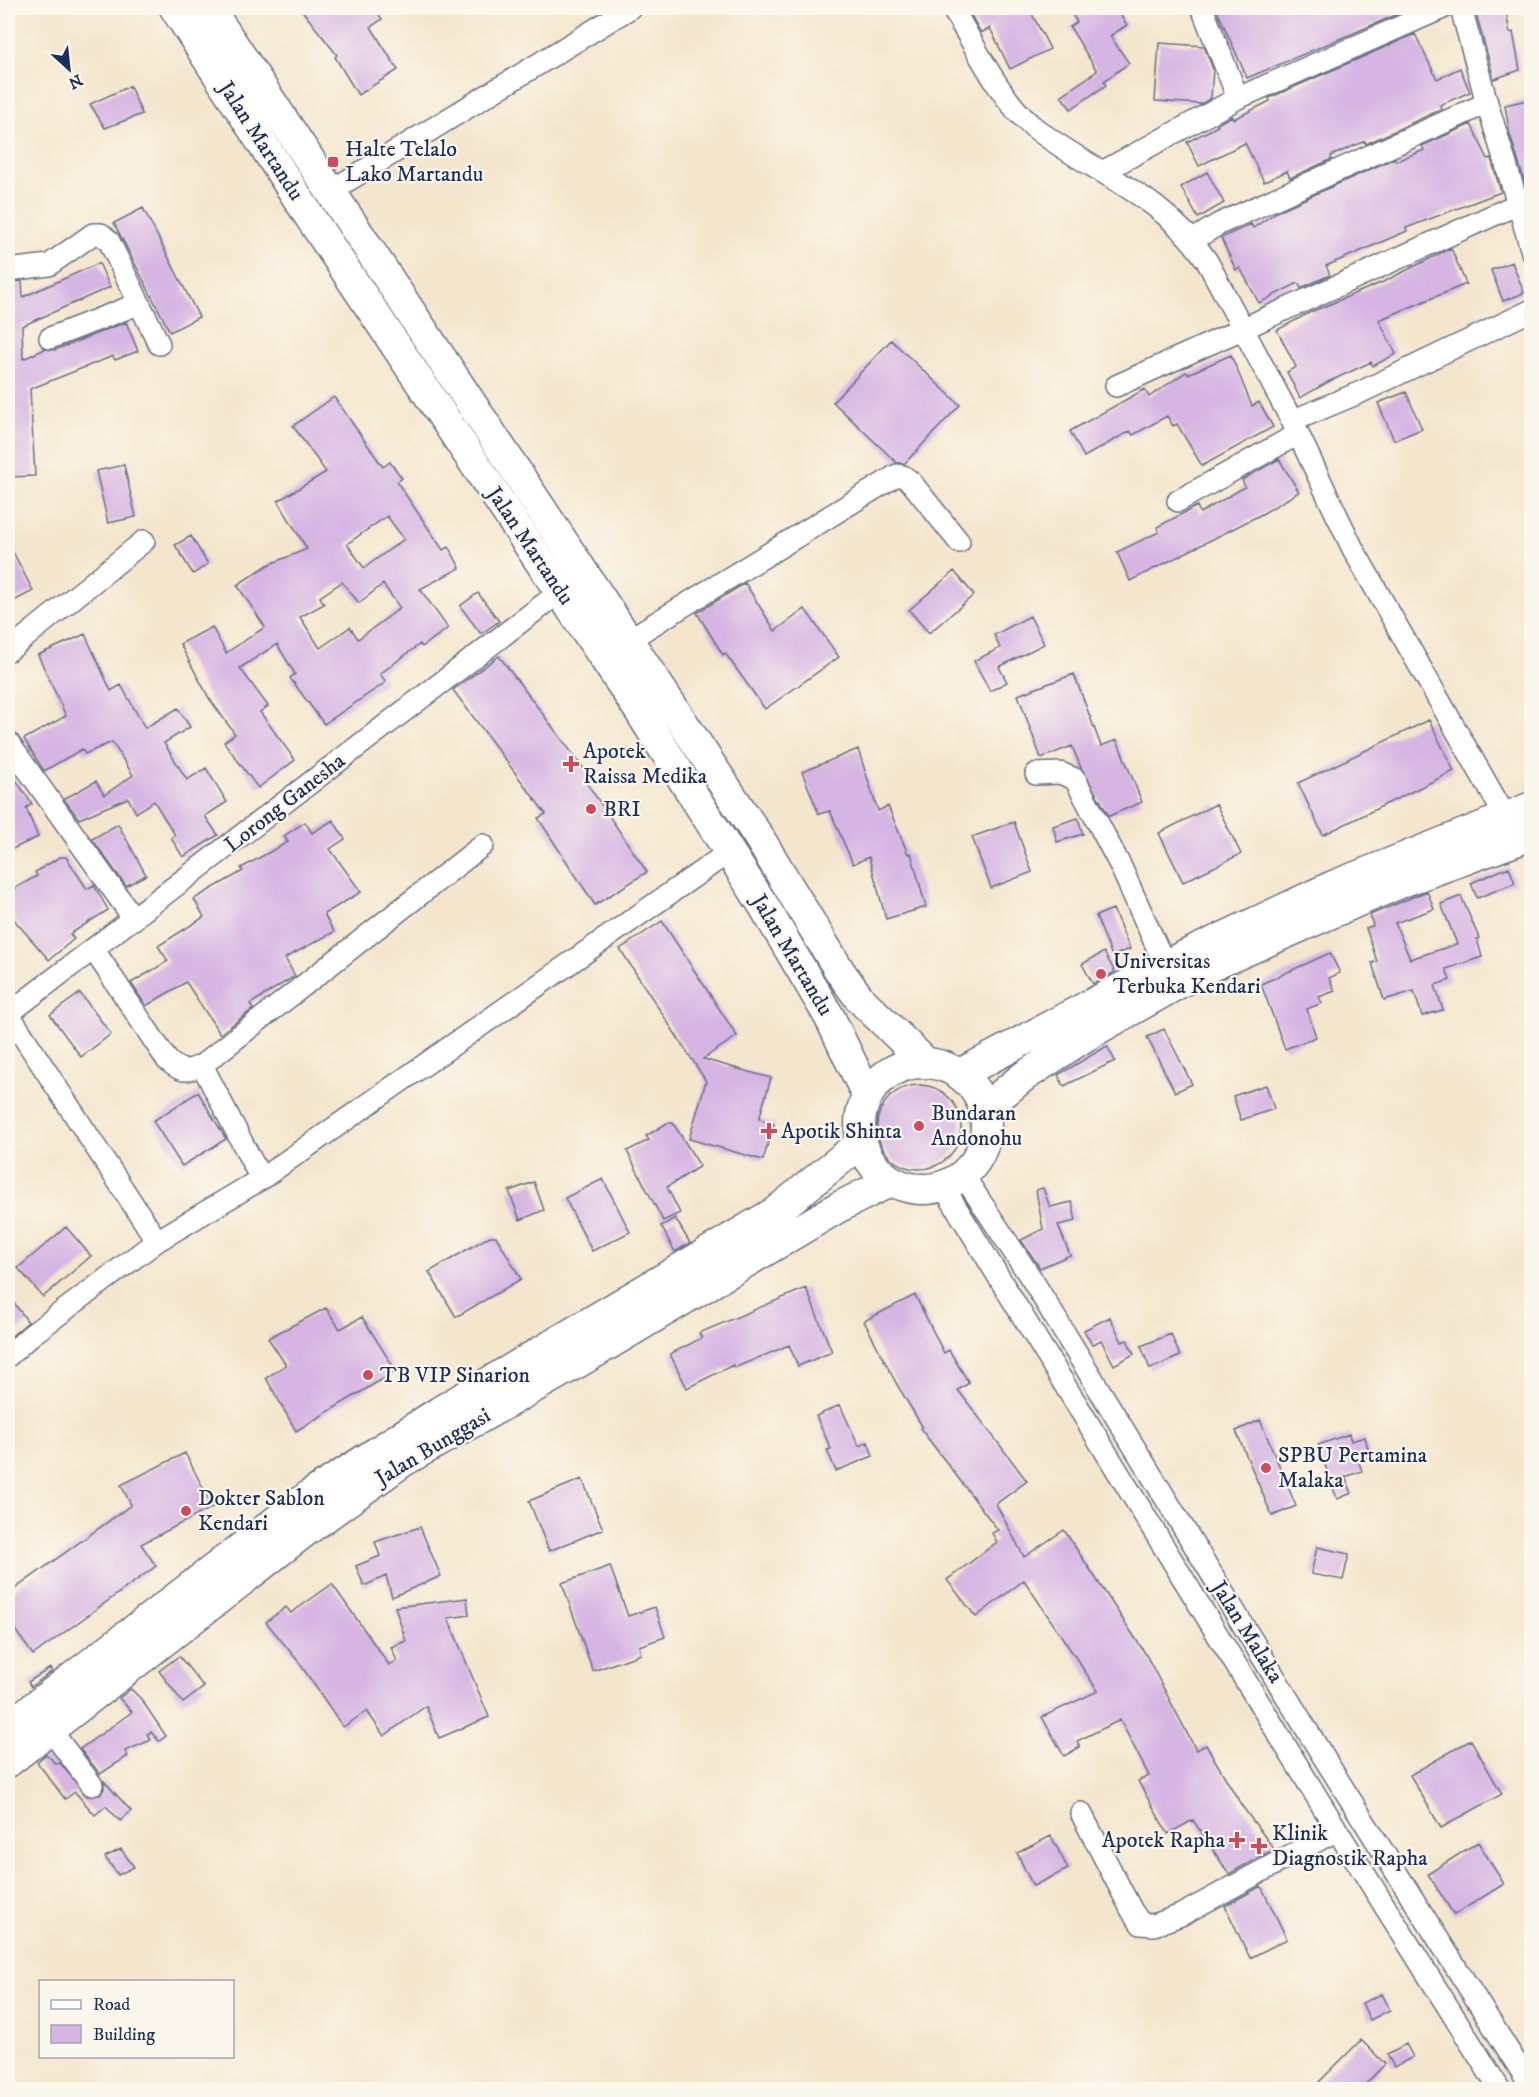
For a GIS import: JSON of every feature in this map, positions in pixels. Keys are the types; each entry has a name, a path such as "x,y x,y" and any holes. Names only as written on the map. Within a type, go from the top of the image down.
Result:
{"highway":[{"name":"Jalan Martandu","path":"175,8 423,360 628,640 758,836 841,973 861,999 925,1062"},
{"name":"Jalan Martandu","path":"209,8 329,192 423,360 561,591 729,852 830,1018 867,1095"},
{"path":"984,1109 1034,1070 1103,1026 1202,970 1338,896 1518,811"},
{"path":"960,1074 1165,964 1338,896 1402,882 1532,835"},
{"path":"925,1062 944,1066 960,1074 979,1095 984,1109 986,1127 984,1145 975,1161 953,1180 916,1189 891,1181 872,1165 861,1143 859,1127 867,1095 881,1077 902,1066 925,1062"},
{"name":"Jalan Bunggasi","path":"8,1762 228,1575 310,1494 377,1450 774,1213 861,1143"},
{"name":"Jalan Bunggasi","path":"8,1727 228,1575 402,1462 577,1363 837,1208 891,1181"}],"street":[{"path":"329,192 630,8"},
{"path":"952,8 996,79 1030,124 1146,198 1183,228 1193,240 1244,328 1353,549 1518,811"},
{"path":"1202,8 1238,98"},
{"path":"1104,171 1238,98 1443,8"},
{"path":"1461,8 1532,252"},
{"path":"1193,240 1219,224 1487,103"},
{"path":"1116,386 1518,204"},
{"path":"8,270 49,265 93,234 100,234 109,241 119,259 138,304 159,344"},
{"path":"50,338 138,304"},
{"path":"1178,501 1295,428 1361,392 1532,310"},
{"path":"628,640 897,476 903,476 911,482 959,542"},
{"path":"8,651 144,541"},
{"name":"Lorong Ganesha","path":"8,1013 94,950 561,591"},
{"path":"8,742 134,919"},
{"path":"1036,774 1060,773 1075,779 1120,865 1165,964"},
{"path":"94,950 167,1060 181,1071 188,1072 201,1065 483,845"},
{"path":"8,1356 30,1336 157,1241 261,1179 729,852"},
{"path":"8,1013 157,1241"},
{"path":"201,1065 261,1179"},
{"name":"Jalan Malaka","path":"953,1180 1337,1830 1500,2090"},
{"name":"Jalan Malaka","path":"953,1180 1031,1278 1321,1753 1532,2088"},
{"path":"50,1728 92,1785"},
{"path":"1081,1813 1132,1911 1141,1923 1154,1925 1181,1916 1337,1830"}],"building":[{"path":"300,8 374,8 382,19 371,27 398,70 358,95 335,57 337,55"},
{"path":"967,8 1029,8 1050,49 1010,69 990,28 981,33"},
{"path":"1068,8 1116,8 1127,25 1110,36 1129,63 1104,81 1106,85 1071,109 1061,96 1097,71 1070,27 1077,22"},
{"path":"1216,8 1401,8 1403,12 1247,78"},
{"path":"1505,8 1510,33 1513,32 1520,70 1494,79 1476,13"},
{"path":"1415,34 1437,79 1460,68 1470,92 1440,105 1442,109 1366,144 1365,141 1331,156 1332,159 1290,178 1287,171 1264,182 1245,143 1199,166 1187,142 1232,116 1234,119 1270,101 1269,98"},
{"path":"1159,43 1204,46 1213,69 1211,98 1201,104 1155,101"},
{"path":"130,86 142,114 105,128 90,104"},
{"path":"1527,100 1532,118 1532,181 1525,183 1510,135 1505,105"},
{"path":"1471,124 1488,159 1491,158 1501,192 1406,228 1407,231 1326,266 1330,275 1301,288 1298,283 1259,303 1240,268 1236,270 1221,238 1251,224 1253,228 1278,211 1395,158 1396,161 1424,150 1422,146"},
{"path":"1207,172 1224,203 1198,218 1181,187"},
{"path":"143,208 199,317 170,332 114,223"},
{"path":"1451,248 1466,284 1379,320 1396,354 1373,366 1371,362 1300,398 1287,372 1296,367 1277,330"},
{"path":"1512,262 1524,293 1503,301 1491,270"},
{"path":"99,263 110,287 22,326 23,359 45,349 55,350 126,322 138,351 115,360 113,356 30,389 35,476 8,477 8,282 22,281 23,297"},
{"path":"891,340 960,405 905,463 897,463 833,402"},
{"path":"1231,355 1252,406 1259,402 1273,427 1202,466 1177,424 1173,426 1167,416 1133,435 1130,431 1084,457 1070,431 1145,389 1149,397 1186,372 1188,374"},
{"path":"1406,392 1422,429 1394,440 1378,403"},
{"path":"334,397 383,467 390,462 402,478 397,482 443,550 449,547 460,568 420,589 448,628 422,647 420,644 380,674 386,682 324,724 290,678 295,674 277,644 240,668 268,706 260,712 295,760 258,788 224,742 235,734 209,698 180,644 212,627 226,653 265,627 237,585 268,565 307,549 278,501 326,472 293,426","holes":["387,516 404,539 364,568 347,544","342,582 359,603 383,584 400,608 358,639 350,627 320,648 300,617 324,604 320,597"]},
{"path":"1279,459 1299,492 1262,514 1130,581 1117,552 1159,532 1157,527 1197,506 1200,513 1245,487 1242,480"},
{"path":"124,465 136,517 108,523 96,471"},
{"path":"191,536 208,564 193,574 175,545"},
{"path":"8,542 33,591 8,604"},
{"path":"954,571 974,595 929,633 909,610"},
{"path":"745,583 775,631 805,609 839,657 765,709 725,653 723,655 697,613"},
{"path":"478,593 499,621 481,634 460,606"},
{"path":"1030,616 1044,644 999,667 1007,682 990,691 974,661 1000,648 994,635"},
{"path":"85,634 111,691 121,685 145,728 178,708 190,727 164,743 187,780 206,768 227,802 205,816 218,835 183,857 171,838 175,835 154,801 136,813 128,798 79,819 64,799 96,781 104,795 133,775 112,742 85,754 82,749 44,771 24,739 66,716 38,655"},
{"path":"499,656 591,778 586,782 647,872 595,905 538,818 546,814 453,690"},
{"path":"1074,674 1101,746 1117,740 1142,802 1109,816 1081,768 1072,746 1041,758 1018,695"},
{"path":"1429,720 1454,771 1323,835 1298,783"},
{"path":"858,749 878,811 888,806 908,854 911,853 926,907 886,919 869,857 853,864 830,811 819,814 802,772"},
{"path":"8,768 32,804 26,808 38,837 8,851"},
{"path":"1216,804 1241,854 1183,882 1159,833"},
{"path":"1078,818 1083,834 1057,842 1053,826"},
{"path":"333,820 345,839 330,849 361,892 324,914 334,932 285,958 295,976 250,1004 253,1009 220,1034 186,982 146,1006 131,983 168,961 158,946 204,917 194,899 243,871 241,868 288,842 284,836 305,822 312,833"},
{"path":"1014,822 1032,872 991,888 972,837"},
{"path":"118,824 146,875 126,886 92,839"},
{"path":"60,857 66,857 87,889 94,885 108,910 70,934 74,939 49,960 16,922 8,909 8,892 37,876 35,872"},
{"path":"1509,867 1515,883 1477,898 1471,883"},
{"path":"1427,891 1434,909 1395,923 1410,959 1457,944 1441,904 1461,896 1479,938 1477,939 1482,957 1446,969 1450,980 1435,985 1443,1010 1422,1016 1414,991 1384,1000 1372,963 1377,961 1366,928 1373,926 1370,915"},
{"path":"1113,909 1130,949 1112,956 1096,916"},
{"path":"662,921 737,1036 703,1059 771,1078 759,1119 774,1124 763,1160 689,1139 706,1081 620,949"},
{"name":"Universitas Terbuka Kendari","path":"1104,952 1115,972 1093,984 1082,964"},
{"path":"1330,953 1340,973 1329,978 1335,991 1319,997 1322,1003 1307,1009 1316,1037 1285,1049 1261,984"},
{"path":"80,993 111,1034 81,1057 50,1015"},
{"path":"1164,1029 1192,1084 1175,1092 1147,1037"},
{"path":"1107,1046 1115,1061 1064,1086 1058,1075"},
{"name":"Bundaran Andonohu","path":"919,1085 935,1088 949,1097 958,1111 961,1127 958,1143 949,1157 935,1166 919,1169 903,1166 889,1157 880,1143 877,1127 880,1111 889,1097 903,1088"},
{"path":"1266,1085 1274,1109 1241,1120 1233,1096"},
{"path":"198,1092 226,1139 182,1166 153,1121"},
{"path":"667,1123 673,1123 700,1166 667,1187 680,1213 663,1221 627,1151 649,1140 646,1136"},
{"path":"603,1179 630,1232 592,1251 565,1198"},
{"path":"534,1182 544,1210 520,1220 509,1191"},
{"path":"1043,1188 1050,1207 1072,1202 1076,1221 1058,1225 1070,1255 1040,1268 1021,1240 1043,1229 1036,1190"},
{"path":"675,1218 690,1243 675,1252 661,1226"},
{"path":"66,1227 91,1256 43,1297 18,1268"},
{"path":"490,1236 496,1236 521,1279 456,1317 429,1272"},
{"path":"806,1288 832,1352 798,1366 789,1345 734,1368 733,1365 687,1388 670,1354 702,1338 699,1333"},
{"path":"8,1295 28,1322 8,1339"},
{"path":"915,1295 944,1353 949,1350 969,1383 958,1390 1027,1481 996,1504 1024,1557 1064,1530 1145,1653 1196,1750 1206,1745 1242,1806 1274,1849 1229,1874 1193,1820 1168,1834 1138,1781 1149,1776 1120,1720 1077,1741 1080,1747 1064,1756 1042,1717 1098,1691 1024,1580 976,1617 947,1580 997,1542 992,1533 998,1530 920,1428 922,1426 896,1383 864,1321"},
{"path":"326,1308 340,1329 362,1317 396,1371 296,1431 266,1378 286,1365 268,1338"},
{"path":"1110,1317 1122,1342 1127,1340 1134,1354 1114,1365 1101,1340 1092,1345 1084,1330"},
{"path":"1171,1334 1180,1356 1150,1369 1141,1346"},
{"path":"840,1405 859,1446 868,1442 873,1456 836,1471 827,1450 831,1449 816,1416"},
{"name":"SPBU Pertamina Malaka","path":"1260,1420 1296,1506 1272,1516 1236,1431"},
{"path":"1349,1434 1351,1441 1365,1437 1370,1457 1358,1460 1362,1471 1345,1477 1352,1493 1337,1499 1318,1445"},
{"path":"185,1453 213,1507 141,1544 156,1566 33,1655 8,1620 8,1594 131,1505 121,1485"},
{"path":"582,1479 603,1529 549,1551 529,1501"},
{"path":"420,1527 441,1576 392,1597 386,1576 364,1586 356,1566 380,1556 375,1542"},
{"path":"1317,1547 1349,1554 1343,1580 1311,1574"},
{"path":"610,1566 628,1616 655,1607 665,1637 639,1646 641,1654 593,1671 562,1583"},
{"path":"332,1584 389,1665 397,1661 391,1647 406,1641 395,1607 467,1598 469,1615 448,1618 489,1717 439,1738 426,1706 384,1736 367,1711 343,1727 298,1661 266,1622 286,1607 291,1613"},
{"path":"179,1656 204,1687 183,1703 159,1671"},
{"path":"50,1668 52,1671 31,1687 28,1682"},
{"path":"131,1689 141,1699 166,1736 159,1741 151,1732 147,1734 151,1740 125,1751 128,1756 100,1774 80,1749 132,1712 119,1698"},
{"path":"1471,1740 1502,1794 1441,1828 1410,1775"},
{"path":"46,1754 56,1764 60,1763 87,1796 100,1795 104,1789 104,1781 131,1811 120,1821 106,1806 95,1815 75,1792 65,1799 37,1762"},
{"path":"1051,1836 1068,1869 1033,1886 1017,1853"},
{"path":"1478,1842 1504,1884 1454,1915 1428,1874"},
{"path":"121,1849 134,1867 118,1875 105,1857"},
{"path":"1261,1886 1287,1939 1250,1958 1225,1906"},
{"path":"1382,1994 1390,2010 1370,2020 1362,2003"},
{"path":"1361,2040 1385,2064 1360,2090 1311,2090"},
{"path":"1406,2044 1413,2057 1394,2067 1387,2054"}],"place":[{"name":"Halte Telalo Lako Martandu","path":"333,162"},
{"name":"Apotek Raissa Medika","path":"571,764"},
{"name":"BRI","path":"591,809"},
{"name":"Universitas Terbuka Kendari","path":"1101,974"},
{"name":"Bundaran Andonohu","path":"919,1126"},
{"name":"Apotik Shinta","path":"769,1131"},
{"name":"TB VIP Sinarion","path":"368,1375"},
{"name":"SPBU Pertamina Malaka","path":"1266,1468"},
{"name":"Dokter Sablon Kendari","path":"186,1511"},
{"name":"Apotek Rapha","path":"1237,1840"},
{"name":"Klinik Diagnostik Rapha","path":"1259,1846"}]}
